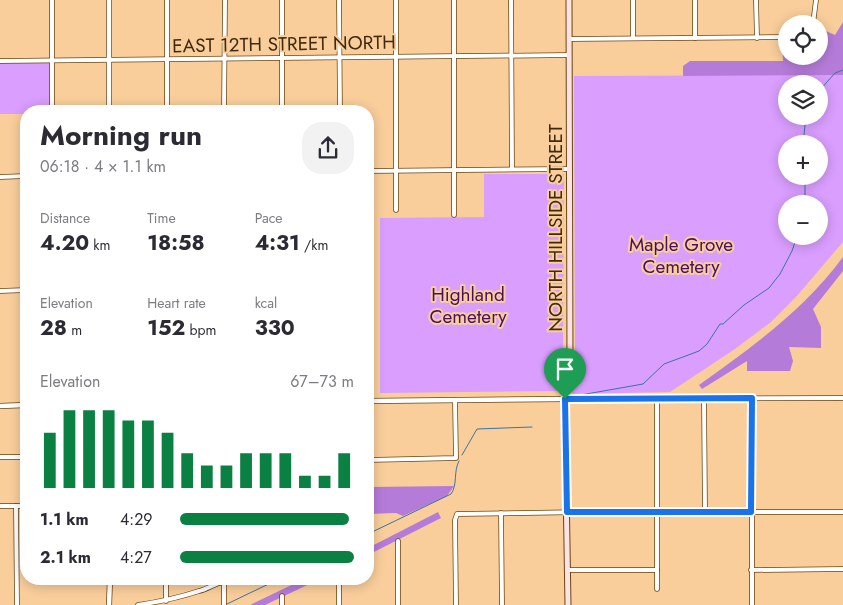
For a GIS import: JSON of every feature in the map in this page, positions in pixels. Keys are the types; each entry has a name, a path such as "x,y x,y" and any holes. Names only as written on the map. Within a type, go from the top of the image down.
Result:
{"main road":[{"name":"NORTH HILLSIDE STREET","path":"568,605 565,399 570,363 569,0"}],"street":[{"path":"52,0 52,105"},
{"path":"109,0 109,105"},
{"path":"167,0 167,105"},
{"path":"224,105 225,0"},
{"path":"282,0 282,105"},
{"path":"339,0 340,105"},
{"path":"396,0 396,210"},
{"path":"454,0 454,215"},
{"path":"511,0 512,169"},
{"path":"632,0 633,38"},
{"path":"695,0 695,38"},
{"path":"756,0 757,38"},
{"path":"814,15 816,0"},
{"path":"569,39 778,37"},
{"name":"EAST 12TH STREET NORTH","path":"0,60 569,54"},
{"path":"374,171 570,169"},
{"path":"0,176 20,176"},
{"path":"0,291 20,290"},
{"path":"704,398 705,512"},
{"path":"752,398 752,605"},
{"path":"374,401 843,398"},
{"path":"657,399 658,589"},
{"path":"374,460 456,458 455,400"},
{"path":"0,406 20,405"},
{"path":"0,457 20,457"},
{"path":"0,506 20,506"},
{"path":"16,506 17,605"},
{"path":"456,605 455,520 457,514 843,512"},
{"path":"501,513 502,605"},
{"path":"398,541 398,605"},
{"path":"751,570 843,569"},
{"path":"568,570 657,570"},
{"path":"109,605 110,585"},
{"path":"166,585 166,601"},
{"path":"138,605 166,601 202,591 215,585"},
{"path":"224,585 224,605"},
{"path":"339,585 339,605"},
{"path":"282,596 282,605"}],"green space":[{"path":"52,60 52,105 20,105 20,114 0,114 0,61"},
{"name":"Maple Grove Cemetery","path":"778,75 778,125 828,125 828,75 843,75 843,242 796,297 771,322 735,349 670,392 572,394 575,358 574,76"},
{"name":"Highland Cemetery","path":"484,174 564,174 563,367 560,391 380,393 380,218 484,217"}],"shaded area":[{"path":"843,22 843,75 683,76 683,66 690,61 778,61 778,65 828,65 828,32 835,35"},
{"path":"843,257 843,271 813,309 821,327 821,348 789,347 793,361 790,371 747,371 747,361 702,389 699,385 757,342 794,311 811,295"},
{"path":"454,486 447,496 403,516 396,513 374,514 374,487"},
{"path":"438,512 441,518 374,552 374,545"},
{"path":"292,585 307,585 265,605 250,605"}],"waterway":[{"path":"828,81 835,73 843,70"},
{"path":"804,135 805,125"},
{"path":"805,185 805,195"},
{"path":"575,396 643,384 664,364 699,351 707,344 720,324 723,324 744,305 769,288 780,274 794,245"},
{"path":"462,455 477,429 532,427"},
{"path":"374,531 451,494 459,461"},
{"path":"227,604 267,585"}],"route":[{"path":"752,398 751,512 567,512 565,399 752,398"}]}
